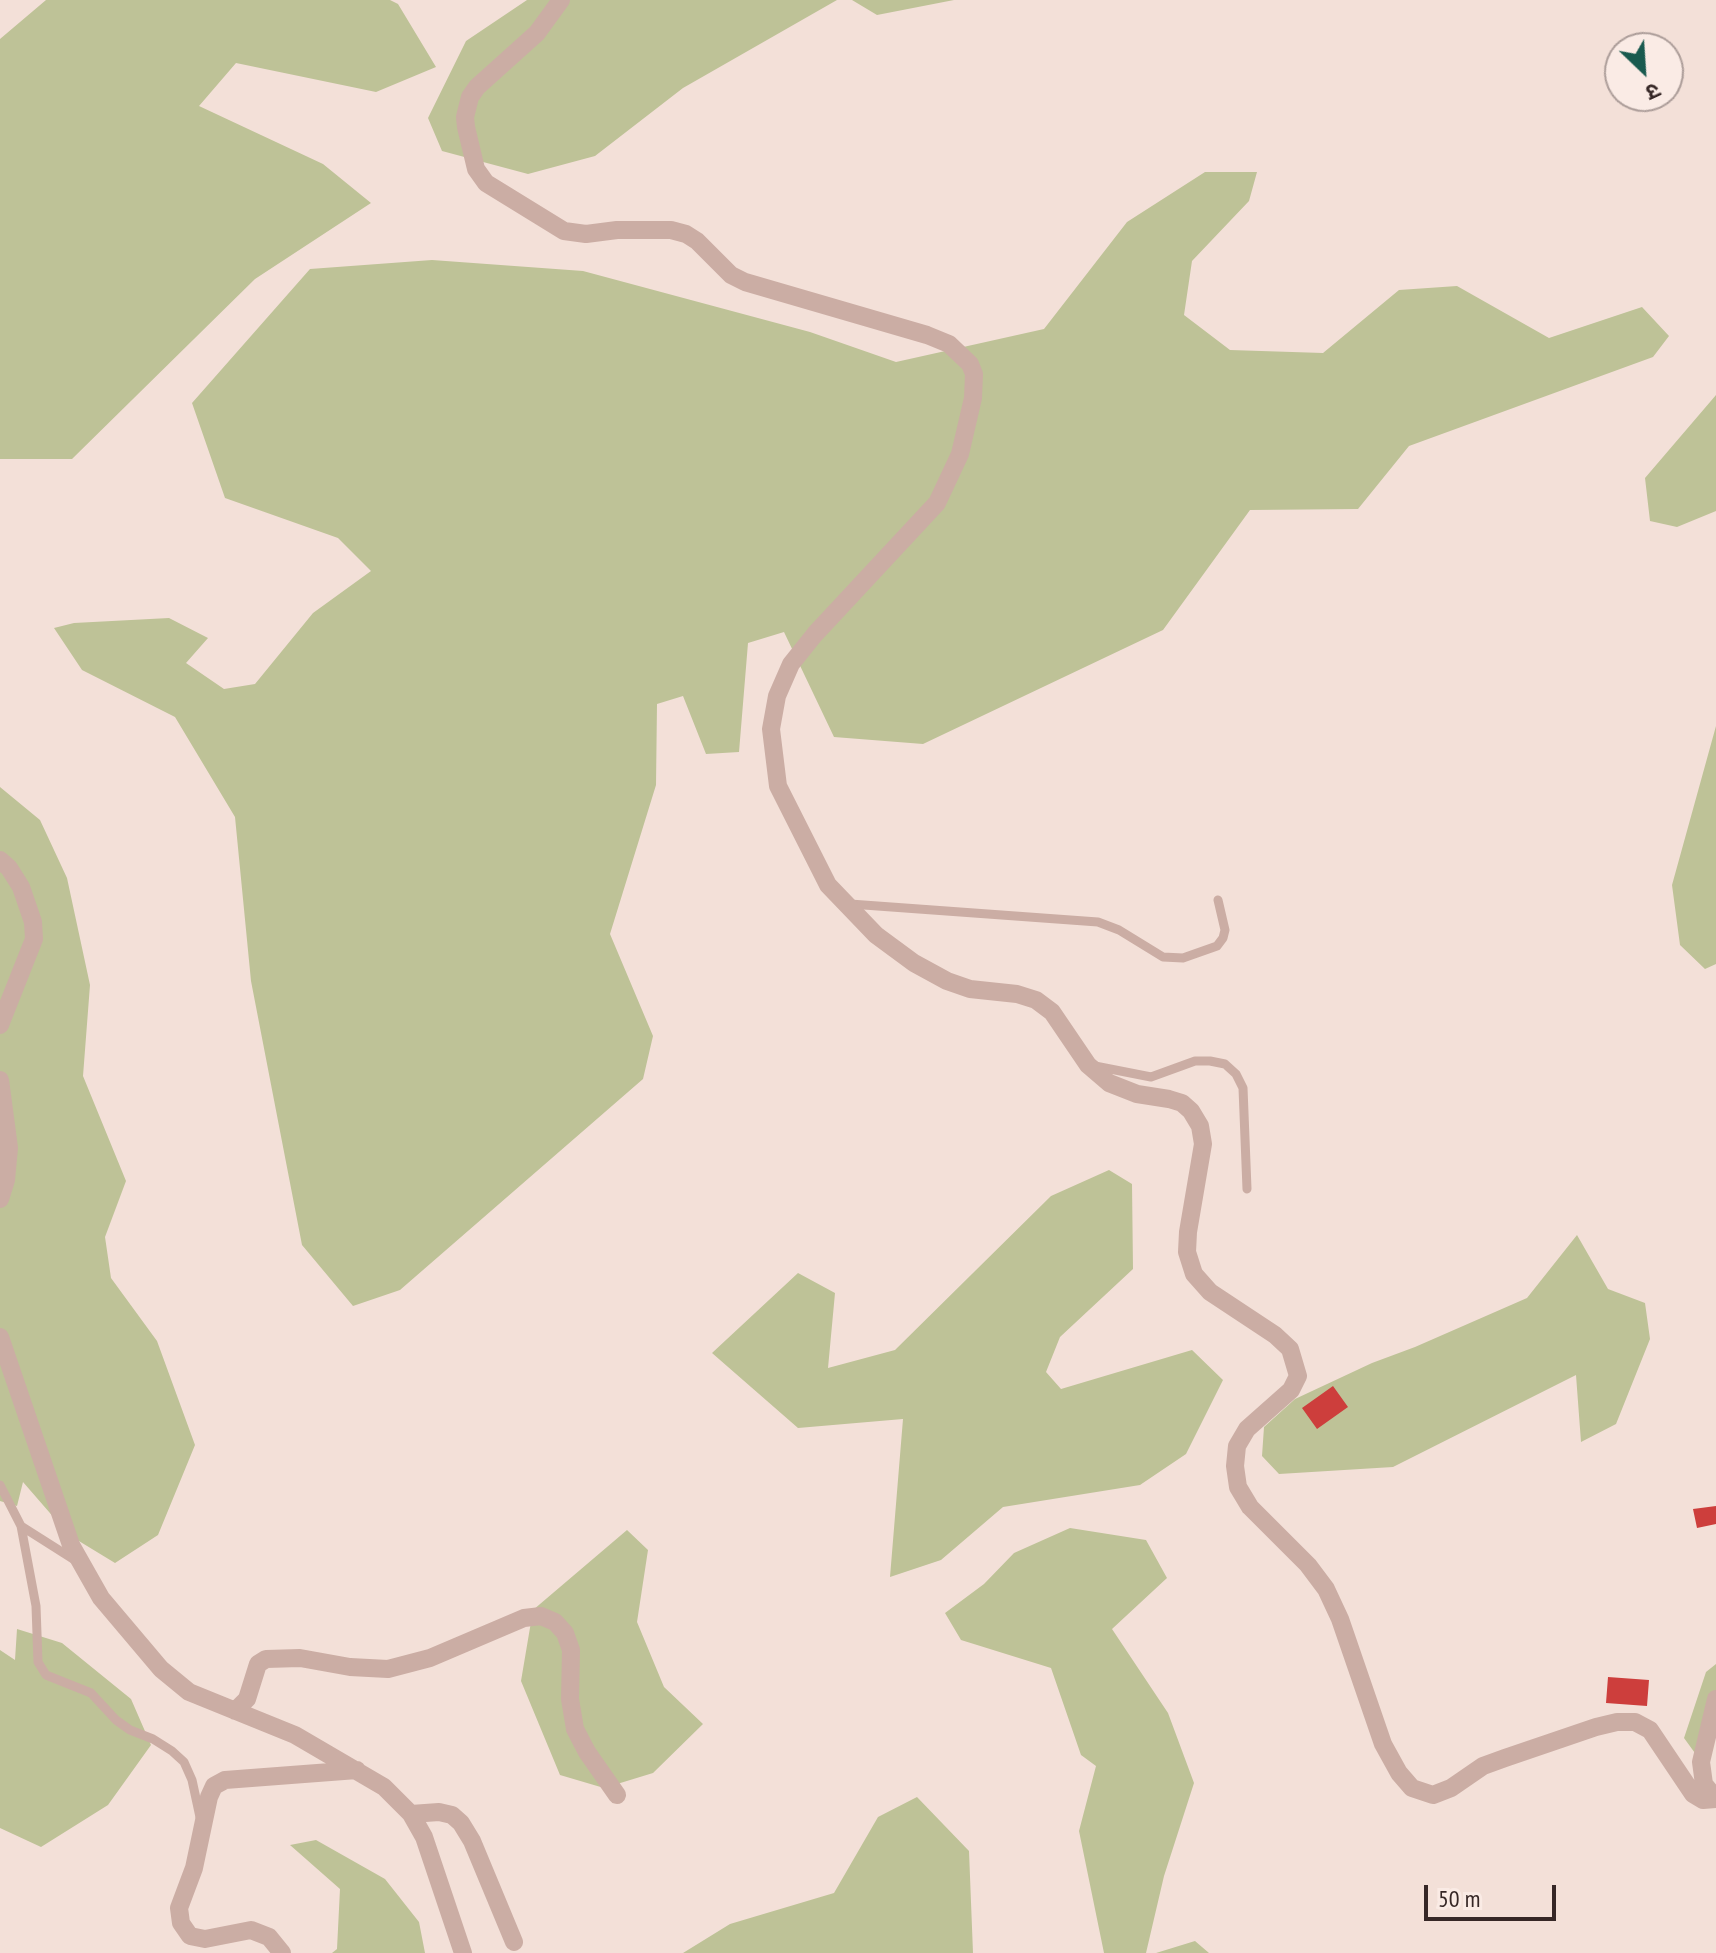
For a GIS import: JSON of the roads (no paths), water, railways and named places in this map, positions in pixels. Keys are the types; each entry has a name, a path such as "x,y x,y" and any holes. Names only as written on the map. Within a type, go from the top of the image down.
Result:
{"street":[{"path":"561,0 537,33 470,97 466,127 476,169 486,183 564,231 586,234 617,230 671,230 686,234 731,275 745,282 927,335 949,344 970,364 974,374 973,398 960,454 937,503 791,664 777,696 771,729 778,786 818,868 842,903 876,935 914,963 947,981 970,989 1017,994 1036,1000 1052,1012 1088,1065 1109,1083 1137,1094 1182,1103 1191,1111 1200,1126 1203,1144 1188,1232 1187,1252 1194,1274 1210,1292 1283,1342 1296,1362 1298,1376 1291,1390 1247,1429 1237,1446 1235,1466 1238,1487 1250,1507 1308,1565 1326,1589 1340,1619 1383,1744 1399,1773 1412,1788 1433,1795 1451,1788 1483,1766 1505,1758 1596,1727 1635,1722 1650,1730 1693,1794 1703,1800 1716,1799 1704,1784 1701,1762 1716,1699"},
{"path":"0,860 21,887 33,922 34,939 0,1025"},
{"path":"0,1080 9,1148 6,1180 0,1199"},
{"path":"0,1337 54,1500 80,1563 101,1598 161,1669 189,1692 295,1735 384,1787 411,1814 424,1837 463,1953"},
{"path":"235,1711 247,1699 258,1664 266,1659 300,1658 350,1667 388,1669 430,1658 524,1618 541,1616 555,1622 565,1633 571,1650 570,1699 575,1729 617,1795"},
{"path":"282,1953 269,1937 251,1930 205,1939 190,1936 181,1923 179,1908 203,1836 209,1797 214,1786 225,1780 358,1770"},
{"path":"411,1814 439,1812 452,1815 461,1823 472,1841 514,1942"}],"lane":[{"path":"842,903 1098,922 1119,930 1163,957 1183,958 1217,946 1223,938 1225,930 1218,900"},
{"path":"1088,1065 1151,1077 1195,1061 1225,1064 1236,1074 1243,1088 1247,1189"},
{"path":"0,1485 21,1526 36,1606 38,1662 46,1675 91,1693 116,1720 130,1730 153,1739 184,1762 197,1802 203,1836"},
{"path":"21,1526 80,1563"}]}
